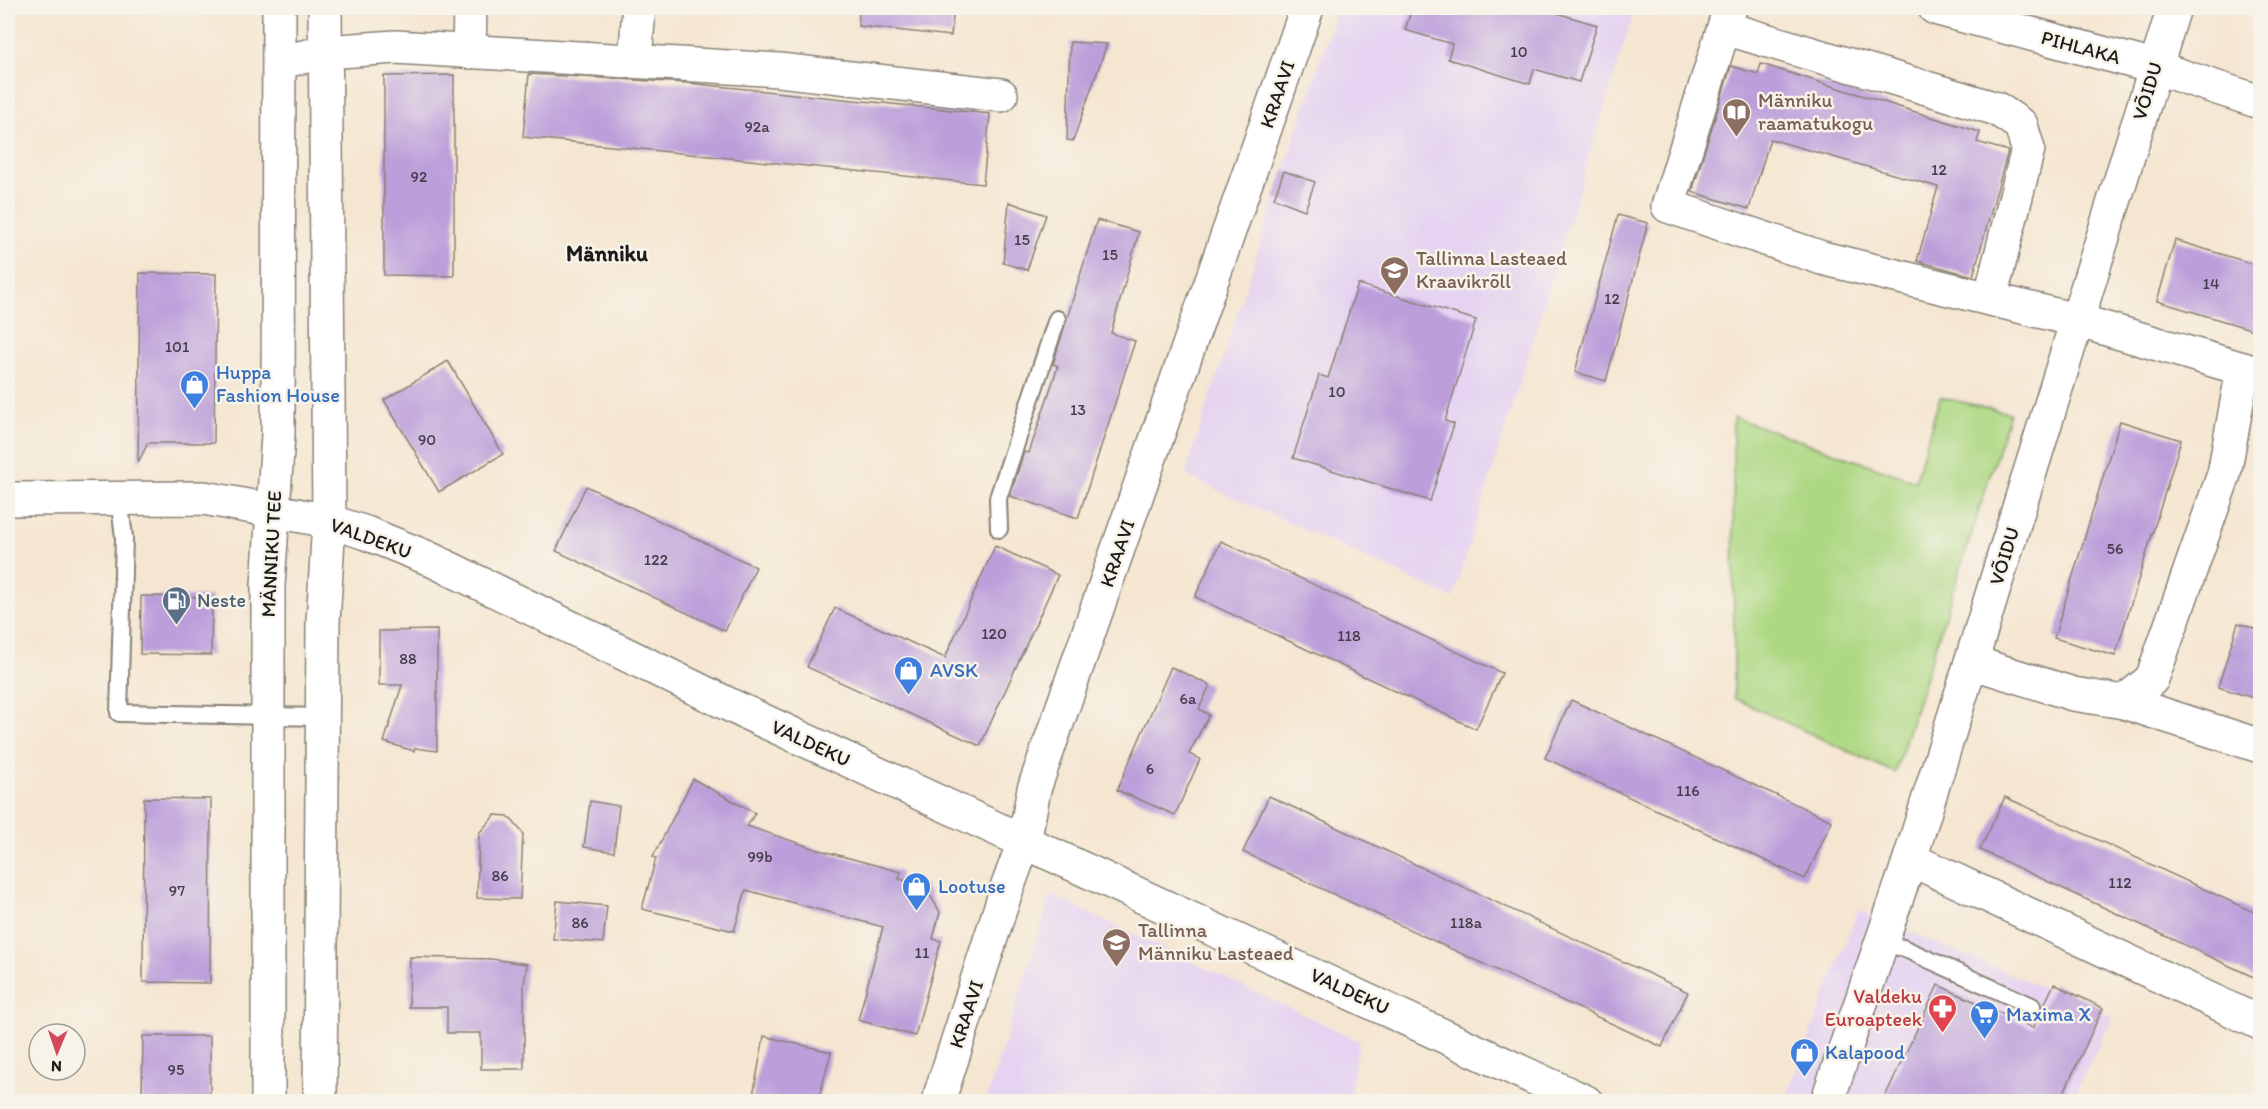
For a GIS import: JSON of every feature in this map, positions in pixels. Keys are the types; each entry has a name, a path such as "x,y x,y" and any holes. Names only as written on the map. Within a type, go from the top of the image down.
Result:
{"street":[{"name":"MÄNNIKU TEE","path":"268,1101 268,585 278,435 279,8"},
{"path":"320,1101 323,624 329,521 326,8"},
{"path":"469,52 470,8"},
{"path":"635,61 639,8"},
{"name":"KRAAVI","path":"938,1101 1024,842 1034,789 1307,8"},
{"name":"PIHLAKA","path":"1935,8 2154,67 2260,102"},
{"name":"VÕIDU","path":"1827,1101 1910,859 2174,8"},
{"path":"1990,299 2028,149 2020,125 1997,109 1727,18 1668,206 1822,258 2076,321 2252,371 2224,474 2152,680 2124,702"},
{"path":"280,62 326,52 395,47 779,70 1001,96"},
{"name":"VALDEKU","path":"8,499 204,498 329,521 366,533 428,558 738,709 1586,1101"},
{"path":"1971,663 2073,694 2124,702 2260,746"},
{"path":"1910,859 2260,1023"}],"lane":[{"path":"999,530 998,498 1057,319"},
{"path":"119,498 124,537 119,713 267,714 322,717"},
{"path":"1881,943 1903,948 2032,1006"}],"shaded area":[{"name":"Tallinna Lasteaed Kraavikrõll","path":"1337,8 1635,8 1453,598 1185,475"},
{"name":"Tallinna Männiku Lasteaed","path":"1051,895 1359,1041 1349,1101 986,1101"},
{"path":"1858,910 2113,1017 2071,1101 1784,1102"}],"green space":[{"path":"1940,397 2010,413 1895,773 1734,698 1733,417 1915,481"}],"building":[{"path":"859,8 954,8 951,36 858,26"},
{"path":"1412,8 1540,8 1597,25 1579,82 1534,69 1530,84 1448,59 1452,44 1405,30"},
{"path":"1070,42 1107,44 1073,141 1067,140"},
{"path":"1761,64 1980,132 1977,142 2008,151 1973,276 1917,261 1938,187 1770,139 1749,209 1692,192 1731,66 1758,74"},
{"path":"529,74 687,83 990,114 983,184 523,137"},
{"path":"454,75 454,276 384,275 384,76"},
{"path":"1284,171 1315,182 1305,210 1274,198"},
{"path":"1009,202 1046,215 1027,270 1003,263"},
{"path":"1618,215 1648,223 1606,381 1575,372"},
{"path":"1097,220 1139,232 1111,333 1135,341 1078,518 1010,496 1024,452 1029,453 1058,366 1053,364"},
{"path":"2175,240 2260,266 2260,332 2157,301"},
{"path":"140,273 216,274 214,443 148,443 138,463"},
{"path":"1358,284 1476,320 1445,421 1454,424 1430,501 1293,458 1319,375 1328,378"},
{"path":"448,361 503,454 439,492 384,400"},
{"path":"2120,421 2181,440 2115,656 2054,638"},
{"path":"586,486 756,567 725,631 556,551"},
{"path":"1221,541 1502,673 1476,729 1195,597"},
{"path":"995,546 1058,575 980,746 807,667 835,608 945,658"},
{"name":"Neste","path":"141,596 212,597 211,655 140,654"},
{"path":"2238,623 2260,630 2260,700 2218,687"},
{"path":"437,630 437,751 415,748 414,751 384,742 402,685 379,685 379,631"},
{"path":"1171,667 1210,685 1199,709 1209,715 1189,754 1200,759 1175,815 1117,790"},
{"path":"1571,700 1832,821 1805,879 1545,758"},
{"path":"693,779 755,813 747,826 816,849 901,872 899,879 924,885 940,912 933,939 941,941 915,1036 858,1020 883,927 746,890 734,931 642,909 656,858 653,857"},
{"path":"1269,796 1688,992 1662,1047 1243,852"},
{"path":"2005,797 2260,915 2260,980 1980,850"},
{"path":"144,798 211,799 210,983 143,982"},
{"path":"590,801 619,806 614,852 584,847"},
{"path":"495,815 508,816 523,833 520,899 477,898 479,833"},
{"path":"557,901 607,906 603,943 553,939"},
{"path":"410,957 491,959 527,964 524,984 524,1069 481,1069 481,1033 447,1033 447,1007 409,1007"},
{"name":"Maxima X","path":"2054,984 2103,1008 2060,1101 1883,1101 1938,985 2033,1028"},
{"path":"143,1036 210,1036 210,1101 142,1101"},
{"path":"764,1036 831,1052 818,1101 752,1101"}],"place":[{"name":"Männiku raamatukogu","path":"1737,138"},
{"name":"Tallinna Lasteaed Kraavikrõll","path":"1395,296"},
{"name":"Huppa Fashion House","path":"195,410"},
{"name":"Neste","path":"176,626"},
{"name":"AVSK","path":"909,696"},
{"name":"Lootuse","path":"917,912"},
{"name":"Tallinna Männiku Lasteaed","path":"1117,968"},
{"name":"Valdeku Euroapteek","path":"1943,1034"},
{"name":"Maxima X","path":"1985,1040"},
{"name":"Kalapood","path":"1804,1078"}],"district":[{"name":"Männiku","path":"607,253"}]}
